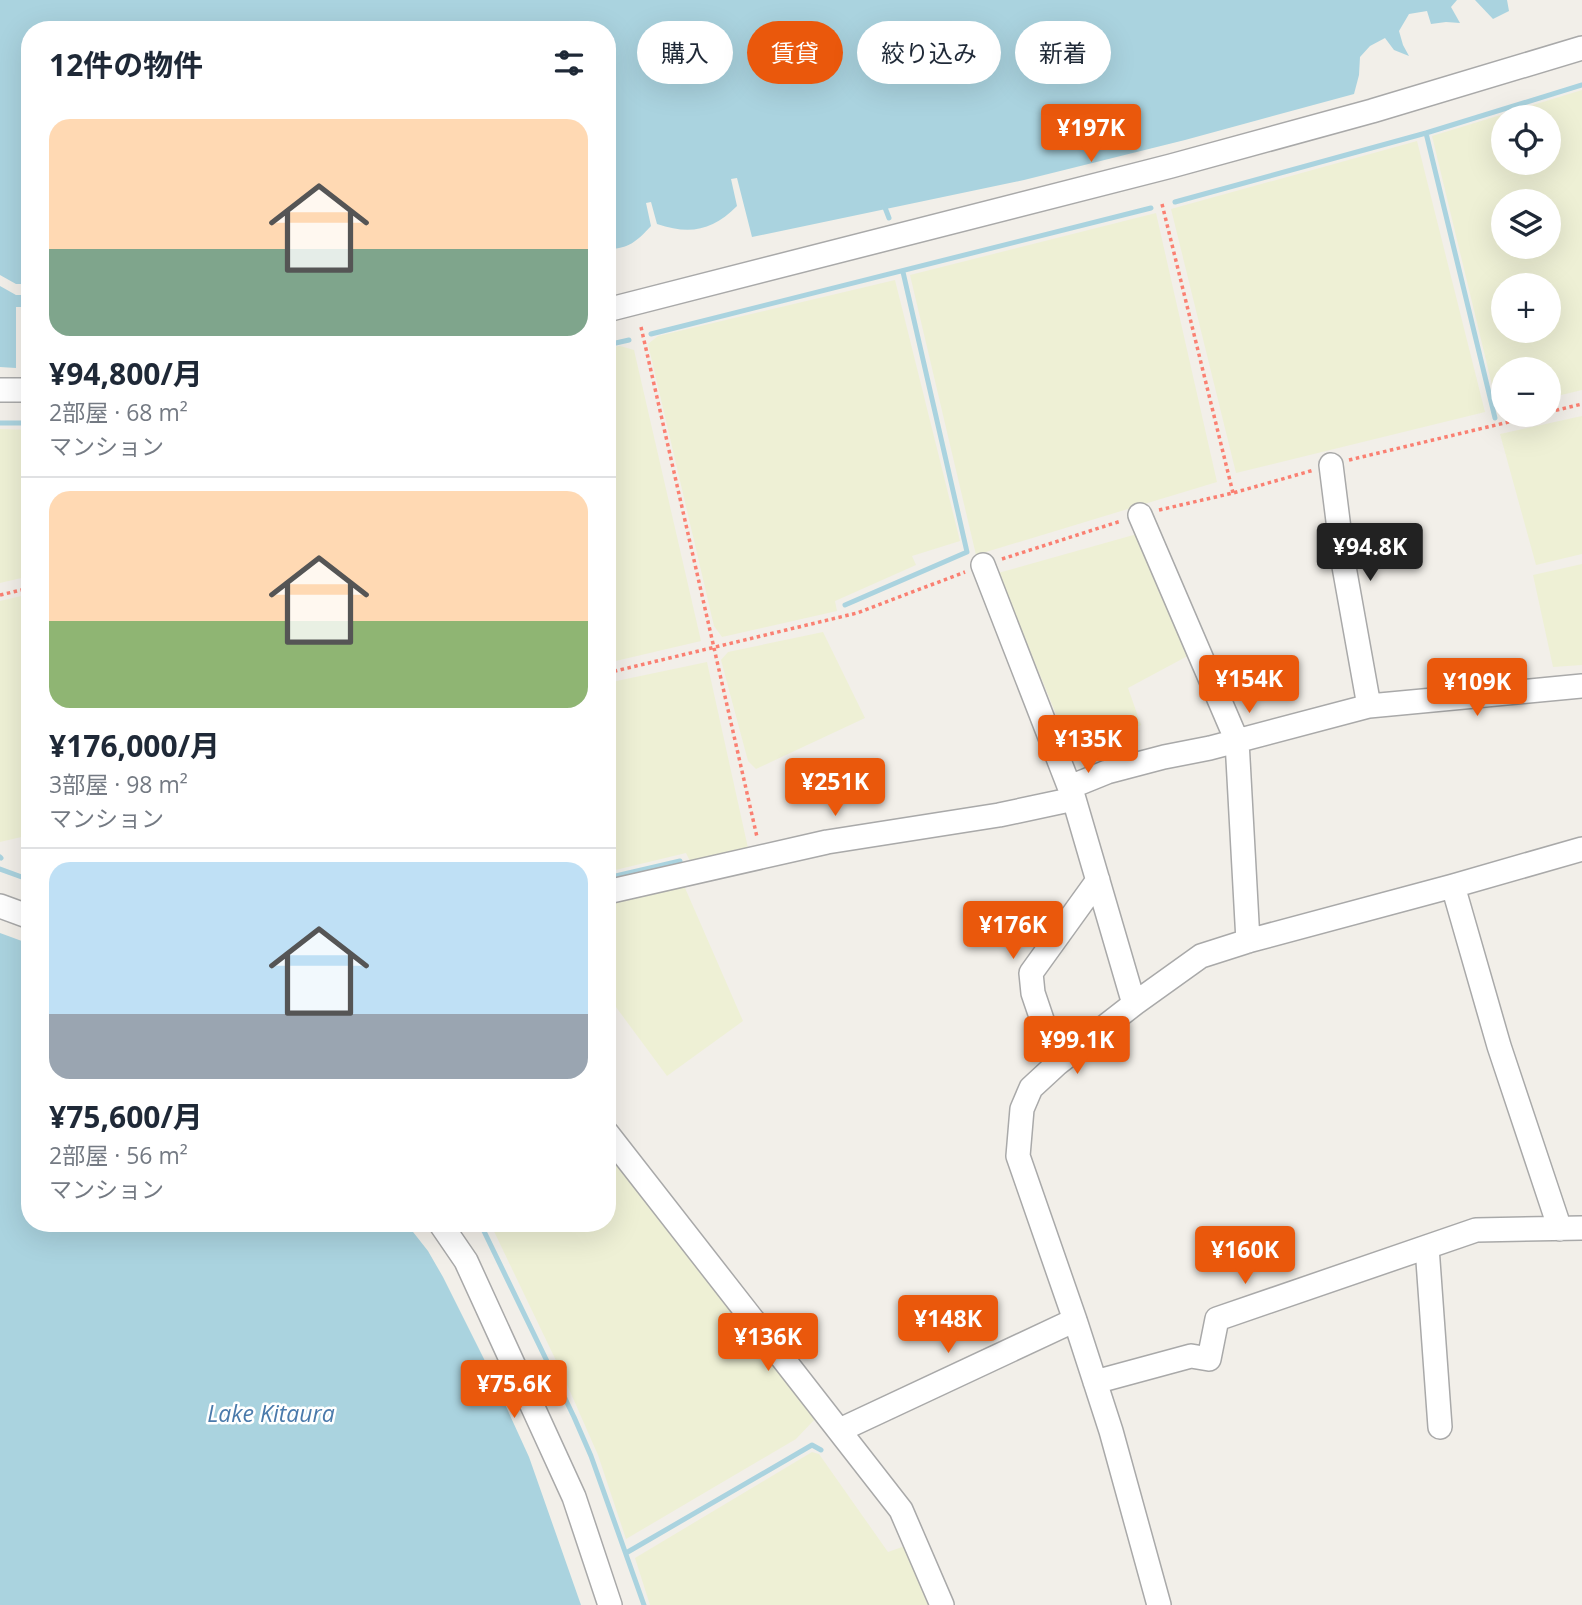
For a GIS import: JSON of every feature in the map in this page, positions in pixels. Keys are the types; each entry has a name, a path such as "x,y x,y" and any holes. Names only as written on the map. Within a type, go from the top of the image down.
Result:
{"street":[{"path":"616,308 1171,166 1372,111 1582,48"},
{"path":"0,390 21,390"},
{"path":"1331,465 1343,561 1369,706"},
{"path":"1140,515 1237,741 1248,941"},
{"path":"983,565 1072,793 1134,1004"},
{"path":"616,890 827,842 999,815 1072,793 1107,772 1369,706 1582,686"},
{"path":"1159,1605 1111,1431 1017,1156 1022,1109 1031,1088 1057,1064 1200,956 1582,849"},
{"path":"1057,1064 1033,993 1031,973 1098,880"},
{"path":"1095,1382 1191,1356 1209,1359 1217,1319 1476,1230 1571,1229 1499,1046 1453,886"},
{"path":"0,906 21,914"},
{"path":"616,1144 901,1510 942,1605"},
{"path":"446,1232 466,1261 573,1497 610,1605"},
{"path":"1427,1247 1440,1427"},
{"path":"840,1430 1075,1320"}],"path":[{"path":"1161,204 1233,493"},
{"path":"641,327 762,856"},
{"path":"1561,409 1582,404"},
{"path":"616,671 857,613 983,565 1140,515 1491,426"},
{"path":"0,595 21,590"}],"green space":[{"path":"1582,90 1582,390 1561,395 1561,357 1491,357 1491,381 1432,136 1491,118 1491,175 1561,175 1561,105 1533,105"},
{"path":"1417,141 1485,412 1236,473 1171,209"},
{"path":"1156,213 1217,482 976,555 910,275"},
{"path":"895,280 960,541 912,556 916,565 835,601 837,611 722,637 714,626 648,344 658,336"},
{"path":"616,347 634,350 701,641 616,661"},
{"path":"1582,416 1582,554 1536,565 1500,434 1532,427 1561,427 1561,421"},
{"path":"0,429 21,430 21,578 0,583"},
{"path":"1137,534 1195,652 1128,688 1141,725 1074,758 998,573"},
{"path":"1582,564 1582,665 1553,667 1533,575"},
{"path":"21,596 21,837 0,842 0,601"},
{"path":"823,632 865,718 756,769 748,761 721,660 728,652"},
{"path":"707,662 748,848 690,861 686,853 616,870 616,681"},
{"path":"682,881 743,1021 667,1076 616,1007 616,898"},
{"path":"616,1157 781,1361 815,1419 796,1439 626,1539 598,1455 494,1232 616,1232"},
{"path":"812,1452 819,1454 888,1552 905,1546 928,1605 650,1605 635,1558"}],"water":[{"path":"0,0 1457,0 1451,7 1460,23 1431,24 1427,11 1409,14 1399,31 1409,56 1394,50 1385,38 1370,46 1360,57 1354,94 1024,180 752,237 737,178 731,179 737,206 719,221 690,230 669,227 657,224 651,202 646,203 651,226 632,243 616,248 616,21 21,21 21,284 0,275"},
{"path":"1475,0 1507,0 1509,11 1493,19"},
{"path":"0,286 21,295 21,307 16,307 16,368 0,367"},
{"name":"Lake Kitaura","path":"0,933 21,941 21,1232 413,1232 443,1277 529,1457 581,1605 0,1605"}],"waterway":[{"path":"1175,202 1426,133 1582,85"},
{"path":"1426,133 1491,401"},
{"path":"884,205 889,218"},
{"path":"651,334 1151,208"},
{"path":"845,605 967,552 903,272"},
{"path":"616,343 629,340"},
{"path":"0,423 21,423"},
{"path":"616,876 680,861"},
{"path":"0,869 21,877"},
{"path":"484,1232 591,1456 644,1605"},
{"path":"626,1553 812,1445 821,1450"}]}
